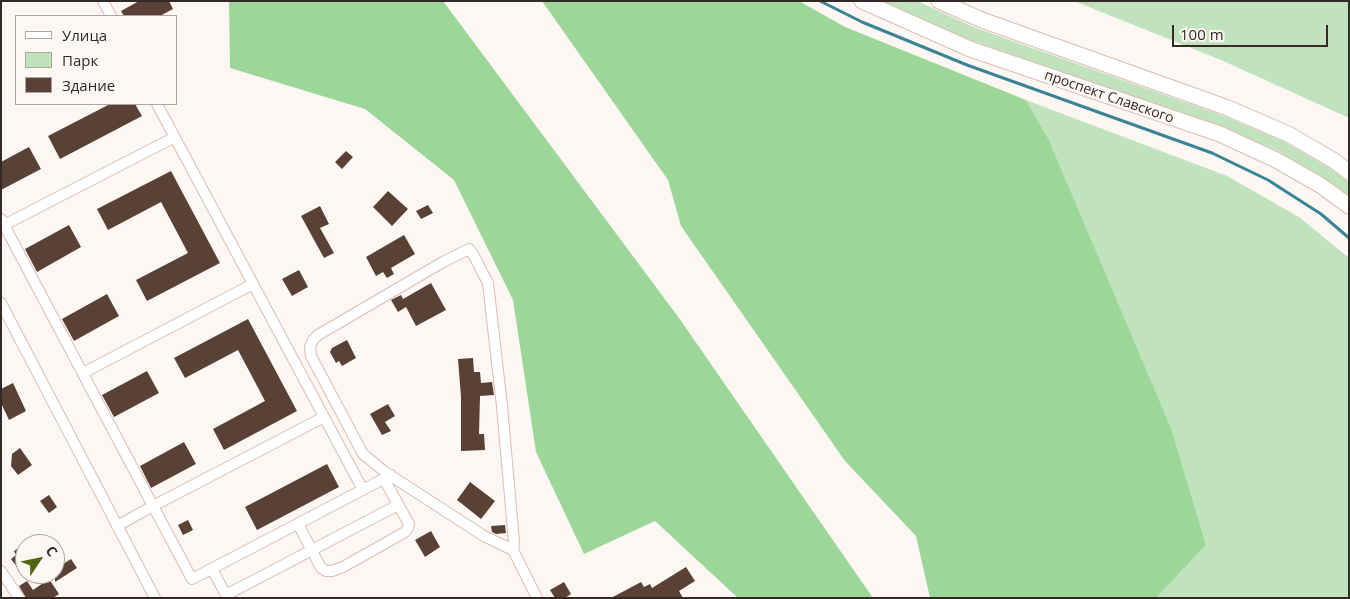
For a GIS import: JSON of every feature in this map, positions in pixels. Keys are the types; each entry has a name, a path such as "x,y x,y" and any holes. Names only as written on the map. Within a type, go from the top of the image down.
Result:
{"main road":[{"name":"проспект Славского","path":"862,1 970,49 1220,134 1276,160 1320,185 1349,206"},
{"name":"проспект Славского","path":"939,1 982,20 1228,108 1288,134 1333,160 1349,172"}],"street":[{"path":"103,1 110,15"},
{"path":"158,105 363,490"},
{"path":"175,137 3,222 192,579 387,477"},
{"path":"513,550 484,536 387,477 363,454 311,356 310,347 318,335 443,262 469,250 488,283 502,406 514,542 513,550 537,598"},
{"path":"83,374 253,284"},
{"path":"1,303 155,598"},
{"path":"117,526 324,417"},
{"path":"298,524 321,568 326,571 332,571 343,566 405,532 408,528 409,524 398,505 387,477"},
{"path":"212,569 226,595 398,505"},
{"path":"1,571 19,598"}],"green space":[{"path":"229,1 443,1 679,318 873,598 738,598 655,521 584,554 536,452 513,300 454,180 365,109 230,68"},
{"path":"542,1 799,1 845,27 1026,100 1049,140 1171,428 1206,545 1156,598 930,598 916,536 845,461 681,226 668,180"},
{"path":"881,1 917,1 976,28 1224,116 1283,141 1328,167 1349,182 1349,196 1321,176 1276,150 1218,126 967,39"},
{"path":"1074,1 1349,1 1349,118 1221,60"},
{"path":"1026,100 1227,176 1299,217 1349,258 1349,598 1156,598 1206,545 1171,428 1049,140"}],"building":[{"path":"139,1 169,1 173,9 162,15 123,15 121,11"},
{"path":"108,105 136,105 142,116 60,159 48,136"},
{"path":"29,147 41,169 1,190 1,162"},
{"path":"346,151 353,157 342,169 335,162"},
{"path":"171,171 220,263 147,301 136,280 188,253 161,202 108,230 97,209"},
{"path":"388,191 408,209 392,226 373,207"},
{"path":"428,205 433,213 421,219 416,211"},
{"path":"320,206 329,224 320,228 334,253 324,258 301,216"},
{"path":"69,225 81,247 37,272 25,249"},
{"path":"404,235 415,254 391,268 394,274 387,278 383,272 376,276 366,257"},
{"path":"299,270 308,287 292,296 282,279"},
{"path":"431,283 446,310 416,326 406,307 398,312 391,300 401,295 403,299"},
{"path":"107,294 119,316 74,341 62,319"},
{"path":"248,319 297,411 224,450 213,429 265,401 238,350 185,378 174,358"},
{"path":"347,340 356,358 342,366 339,361 336,363 330,352 332,348"},
{"path":"473,358 474,372 480,372 481,383 492,382 494,395 480,396 479,434 484,434 485,450 461,451 461,397 458,359"},
{"path":"147,371 159,393 114,417 102,395"},
{"path":"13,383 26,411 9,420 1,403 1,389"},
{"path":"388,404 395,416 385,422 391,431 382,435 370,414"},
{"path":"184,442 196,464 151,488 140,466"},
{"path":"20,448 32,465 18,475 11,466 12,454"},
{"path":"327,464 339,487 257,530 245,507"},
{"path":"470,482 495,501 481,519 457,500"},
{"path":"49,495 57,507 49,513 40,501"},
{"path":"188,520 193,530 183,535 178,525"},
{"path":"505,525 506,533 496,534 492,532 491,526"},
{"path":"431,531 440,547 425,557 415,540"},
{"path":"15,556 15,564 11,559"},
{"path":"71,559 77,568 65,576 65,563"},
{"path":"686,567 695,581 679,591 683,598 611,598 641,582 644,587 650,584 652,588"},
{"path":"564,582 571,594 565,598 555,598 550,590"},
{"path":"29,584 33,590 42,584 52,584 59,594 53,598 26,598 19,586"}],"waterway":[{"path":"820,1 862,22 967,65 1212,153 1268,180 1321,214 1349,238"}]}
